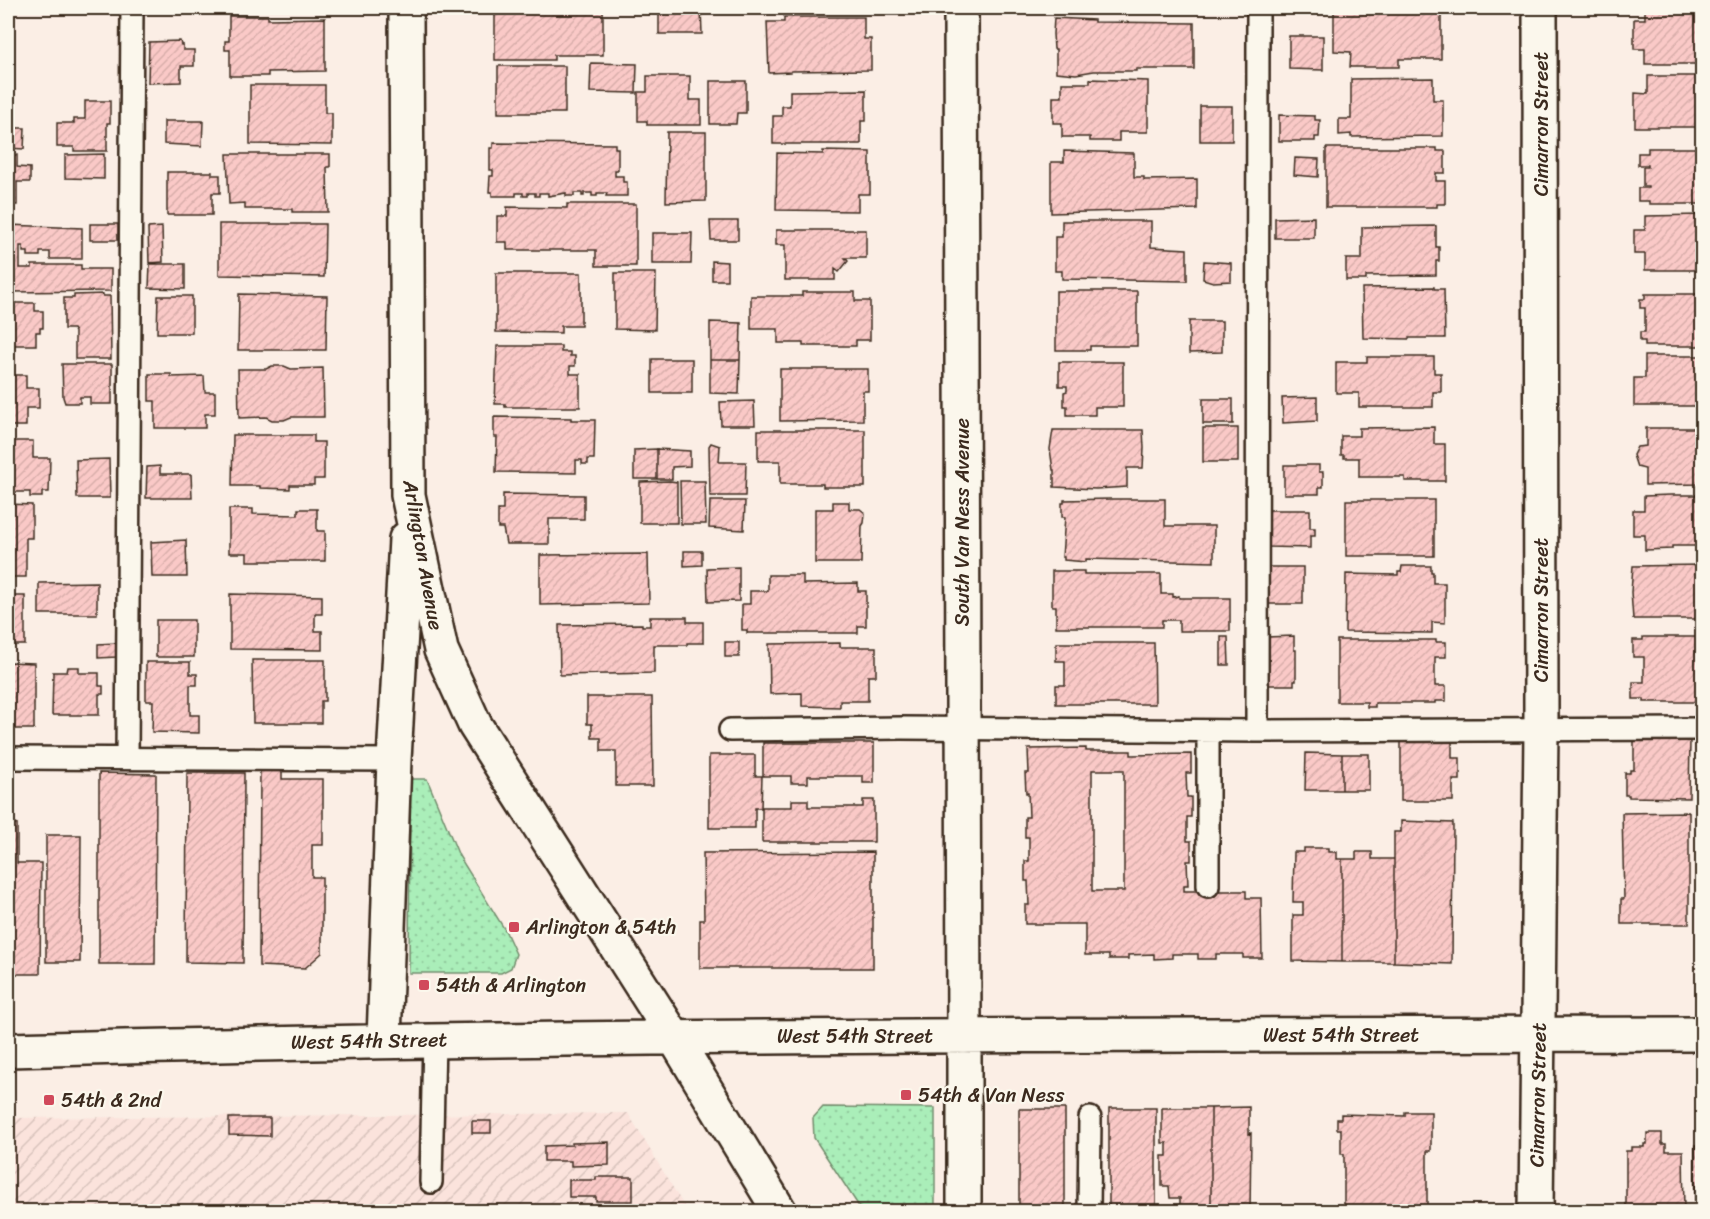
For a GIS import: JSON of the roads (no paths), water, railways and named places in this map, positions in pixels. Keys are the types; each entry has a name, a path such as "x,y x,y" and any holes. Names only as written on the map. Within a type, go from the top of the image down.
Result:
{"street":[{"name":"Arlington Avenue","path":"406,8 408,495 441,650 475,725 674,1037"},
{"name":"South Van Ness Avenue","path":"961,8 964,1212"},
{"name":"Cimarron Street","path":"1536,1212 1541,729 1540,8"},
{"path":"384,1040 394,760 408,495"},
{"name":"West 54th Street","path":"8,1050 434,1039 1702,1034"},
{"path":"674,1037 780,1212"}],"lane":[{"path":"127,758 132,8"},
{"path":"1257,731 1258,8"},
{"path":"730,730 1702,729"},
{"path":"1208,731 1208,885"},
{"path":"8,758 394,760"},
{"path":"431,1182 434,1039"},
{"path":"1089,1212 1090,1118"}],"place":[{"name":"Arlington & 54th","path":"514,927"},
{"name":"54th & Arlington","path":"424,985"},
{"name":"54th & Van Ness","path":"906,1095"},
{"name":"54th & 2nd","path":"49,1100"}]}
